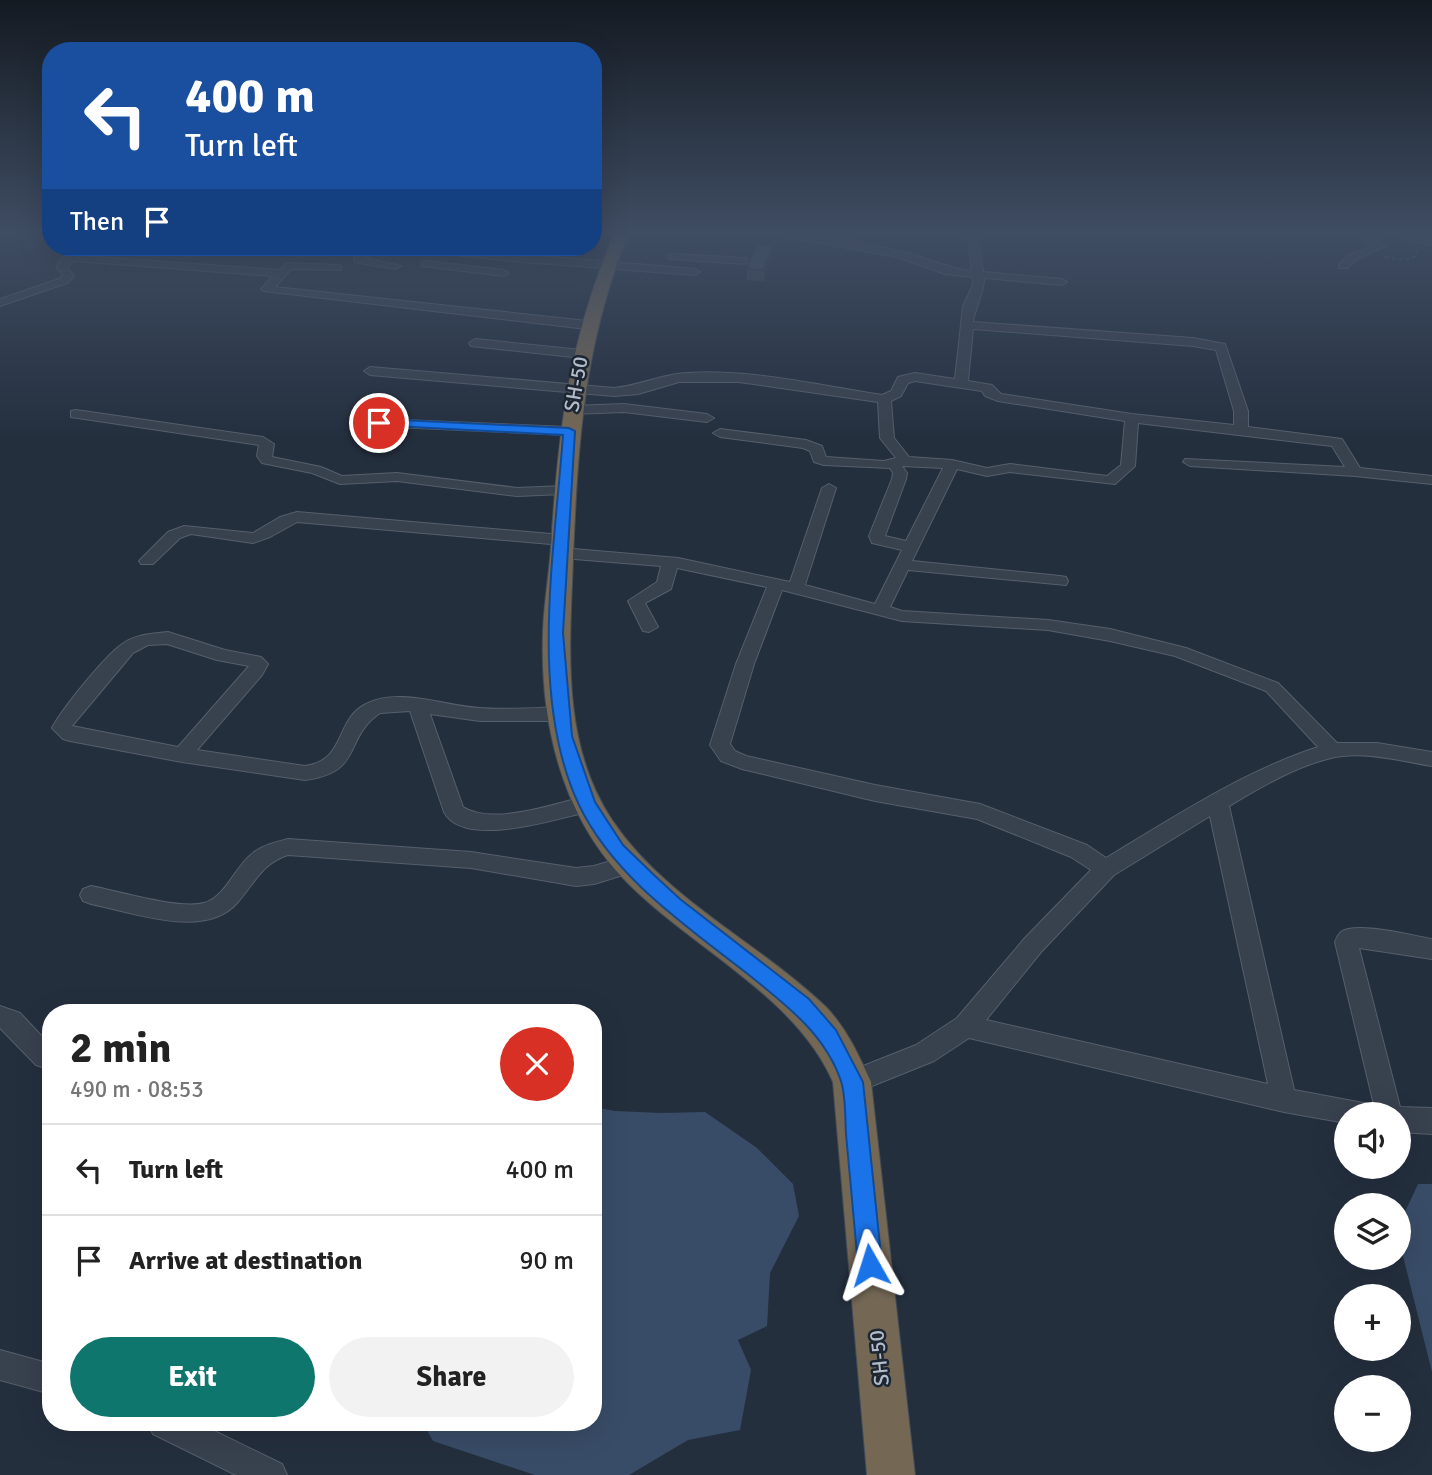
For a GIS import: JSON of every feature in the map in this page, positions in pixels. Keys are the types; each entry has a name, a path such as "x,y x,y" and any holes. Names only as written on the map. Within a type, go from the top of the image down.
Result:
{"highway":[{"name":"SH-50","path":"600,301 584,339 572,410 563,490 556,633 560,714 587,804 617,850 673,904 802,1006 829,1036 852,1082 891,1475"}],"street":[{"path":"342,301 584,339"},
{"path":"961,383 971,301"},
{"path":"967,325 1193,342 1221,347 1241,411 1241,430"},
{"path":"475,343 584,339"},
{"path":"370,371 572,410 678,378 739,378 884,398 896,393 908,377 987,387 990,393 998,397 1132,418 1337,442 1355,472"},
{"path":"884,398 887,439 900,462 900,473 877,536 878,540 911,547"},
{"path":"379,423 624,408 706,418"},
{"path":"76,414 263,441 267,444 264,456 267,460 316,470 340,480 397,477 517,492 563,490"},
{"path":"720,433 806,444 817,449 819,459 824,460 877,465 900,462 952,464 987,472 1010,468 1110,481 1128,466 1132,418"},
{"path":"1190,462 1355,472 1432,481"},
{"path":"879,612 952,464"},
{"path":"796,588 829,488"},
{"path":"147,561 180,531 253,538 261,536 282,521 297,517 562,546 670,562 796,588 879,612 902,616 1048,625 1110,635 1180,652 1272,687 1332,750"},
{"path":"649,627 636,601 665,585 670,562"},
{"path":"902,565 1060,582"},
{"path":"776,584 751,643 724,730 720,746 728,757 875,793 980,812 1079,851 1107,869"},
{"path":"182,755 256,671 259,664 167,638 134,643 68,716 62,728 70,734 182,755 305,774 320,773 332,767 342,756 361,716 371,708 391,704 469,715 560,714"},
{"path":"418,708 454,812 461,820 495,823 587,804"},
{"path":"852,1082 914,1057 967,1026 1033,945 1107,869 1284,766 1332,750 1377,750 1432,759"},
{"path":"1218,804 1284,1100"},
{"path":"91,895 190,913 208,912 219,906 258,859 272,849 288,847 471,860 576,877 594,875 631,863"},
{"path":"1387,1102 1346,942 1349,939 1363,938 1432,949"},
{"path":"0,1017 11,1021 42,1054"},
{"path":"967,1026 1284,1100 1334,1109"},
{"path":"1411,1119 1432,1121"},
{"path":"0,1365 42,1377"},
{"path":"180,1431 271,1475"}],"water":[{"path":"602,1109 661,1113 705,1112 757,1148 793,1184 799,1216 770,1273 767,1326 738,1340 751,1370 740,1430 688,1440 629,1475 535,1475 433,1441 427,1431 602,1431"},
{"path":"1418,1184 1432,1184 1432,1372 1406,1270 1411,1270 1411,1199"}],"route":[{"path":"379,423 569,431 563,490 556,633 558,687 564,736 587,804 617,850 673,904 802,1006 829,1036 852,1082 870,1265"}]}
